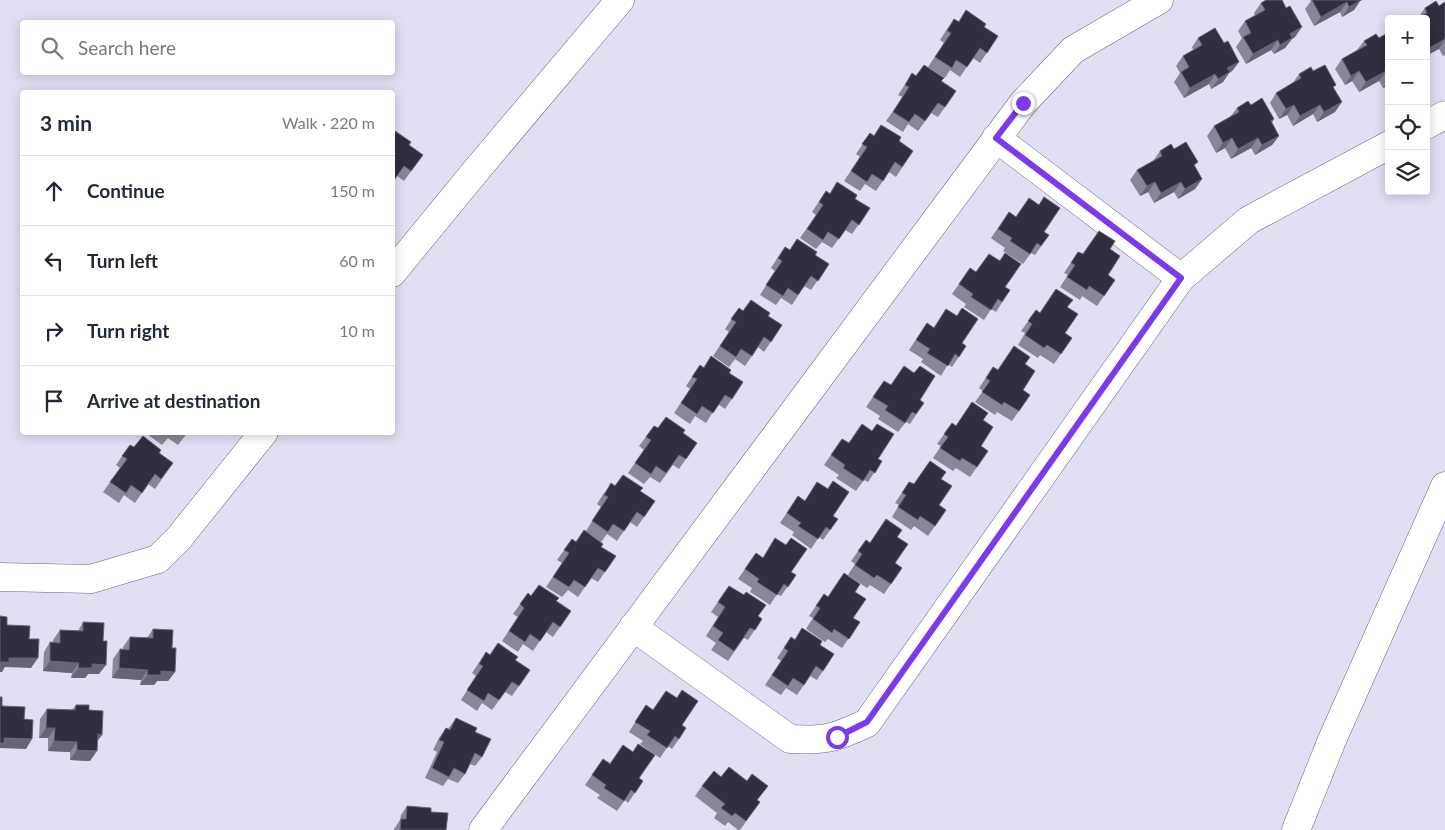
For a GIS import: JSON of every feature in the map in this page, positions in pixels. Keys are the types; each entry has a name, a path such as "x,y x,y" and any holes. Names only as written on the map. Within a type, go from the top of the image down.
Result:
{"street":[{"path":"395,269 478,167 620,0"},
{"path":"483,830 1028,96 1073,50 1158,0"},
{"path":"1430,123 1445,115"},
{"path":"996,138 1181,278"},
{"path":"633,627 790,739 811,740 837,737 867,722 1181,278 1249,220 1385,147"},
{"path":"0,577 90,579 158,559 179,538 262,435"},
{"path":"1296,830 1336,731 1445,486"}],"building":[{"path":"1266,0 1282,0 1286,8 1290,6 1302,27 1290,34 1292,38 1280,45 1278,40 1253,54 1243,37 1251,33 1245,21 1265,10 1261,3"},
{"path":"1312,0 1361,0 1349,7 1347,2 1321,17"},
{"path":"1436,1 1439,6 1445,2 1445,39 1430,48 1430,15 1423,15 1427,13 1425,8"},
{"path":"966,10 986,24 984,27 998,36 987,53 980,48 967,67 956,60 952,68 935,57 951,33 947,31 954,19 959,22"},
{"path":"1215,28 1224,43 1228,41 1239,62 1227,68 1230,72 1218,79 1215,74 1190,88 1181,72 1189,67 1183,56 1202,45 1198,38"},
{"path":"1376,34 1379,38 1385,34 1385,72 1366,82 1359,71 1351,76 1342,59 1367,45 1364,41"},
{"path":"924,65 944,78 941,81 956,91 945,107 938,103 925,121 915,114 909,122 893,112 909,87 905,85 912,73 916,76"},
{"path":"1325,65 1336,85 1333,87 1342,102 1324,112 1320,105 1300,116 1294,105 1286,109 1276,93 1301,78 1299,74 1311,67 1313,71"},
{"path":"1262,98 1274,119 1271,121 1279,136 1262,145 1258,138 1238,149 1232,138 1223,143 1214,126 1239,112 1237,108 1248,101 1251,105"},
{"path":"881,125 901,137 899,141 913,151 902,167 895,162 883,181 872,174 867,182 851,171 867,147 862,144 870,133 874,136"},
{"path":"395,131 411,142 409,145 423,155 411,171 404,166 395,179"},
{"path":"1186,142 1198,162 1194,165 1202,179 1185,189 1181,182 1161,193 1155,182 1147,186 1137,170 1162,156 1160,151 1171,144 1174,149"},
{"path":"837,182 857,195 855,199 870,208 859,225 852,220 839,239 828,232 823,240 807,229 823,205 819,202 826,191 830,194"},
{"path":"1044,197 1060,208 1044,232 1049,235 1041,246 1037,243 1030,254 1010,241 1012,238 998,229 1009,212 1016,217 1029,198 1039,205"},
{"path":"1099,231 1115,241 1110,249 1120,256 1108,275 1115,280 1104,296 1089,286 1087,290 1067,277 1075,265 1071,263 1078,252 1083,254"},
{"path":"797,239 817,252 815,255 829,264 818,281 811,276 798,295 788,288 783,296 766,285 782,261 778,258 785,247 790,250"},
{"path":"1005,253 1021,264 1005,287 1010,290 1002,302 998,299 991,310 971,297 973,294 959,284 970,268 976,272 989,254 1000,261"},
{"path":"1056,289 1073,300 1067,307 1078,314 1065,333 1072,338 1061,354 1047,345 1044,348 1025,335 1032,324 1028,321 1036,310 1040,313"},
{"path":"751,300 770,313 768,316 782,325 771,342 764,337 752,356 741,349 736,357 720,346 736,322 731,319 739,308 743,311"},
{"path":"962,308 978,319 962,343 966,346 959,357 955,354 948,366 927,353 930,349 916,340 927,323 934,328 946,309 957,316"},
{"path":"1014,346 1030,357 1025,364 1035,371 1023,390 1030,395 1019,411 1004,402 1002,405 982,392 990,381 986,378 993,367 998,370"},
{"path":"711,356 731,370 729,373 743,382 732,399 725,395 713,413 702,406 697,414 681,403 697,379 692,377 700,365 704,368"},
{"path":"904,366 914,373 920,366 935,376 920,400 924,403 916,414 912,412 905,423 885,410 888,406 873,397 884,381 891,385"},
{"path":"972,402 988,413 983,420 993,427 981,446 988,451 977,467 962,458 960,461 940,448 948,437 944,434 952,423 956,426"},
{"path":"666,417 685,430 683,433 697,443 686,459 679,455 666,473 656,466 651,474 635,463 651,440 646,437 654,426 658,428"},
{"path":"862,424 872,431 877,424 894,434 878,459 882,461 875,473 870,470 863,481 843,468 845,465 831,455 842,439 849,443"},
{"path":"143,436 161,450 159,453 173,463 161,479 155,474 142,493 131,485 126,493 110,482 127,459 122,456 130,445 134,447"},
{"path":"930,461 946,472 941,479 952,486 939,505 946,510 935,526 920,516 918,520 898,507 906,495 902,493 909,482 914,484"},
{"path":"623,475 643,488 640,491 655,501 644,517 637,512 624,531 613,524 608,532 592,521 608,497 604,495 611,483 615,486"},
{"path":"833,481 849,492 833,516 838,519 830,530 826,527 818,539 798,526 801,523 787,513 798,496 805,501 817,482 828,489"},
{"path":"886,519 902,530 897,537 908,544 895,563 902,568 891,584 877,575 874,578 855,565 862,554 858,551 866,540 870,543"},
{"path":"584,530 603,544 601,547 616,556 605,572 598,568 585,587 574,580 569,587 553,577 569,553 564,550 572,539 576,542"},
{"path":"775,538 786,545 791,538 807,549 791,572 796,575 788,587 784,584 777,595 757,582 759,579 745,569 756,553 763,558"},
{"path":"844,573 860,584 855,592 866,599 853,618 860,622 849,639 834,629 832,633 813,619 820,608 816,606 824,594 828,597"},
{"path":"539,585 559,598 556,601 571,611 560,627 553,622 540,641 530,634 525,642 509,631 524,608 520,604 528,593 531,596"},
{"path":"729,586 744,595 746,592 766,605 758,616 762,619 755,630 750,628 734,651 718,640 723,633 713,626 725,607 718,602"},
{"path":"0,616 7,617 7,625 30,626 29,639 39,639 38,658 9,658 9,662 0,662"},
{"path":"83,622 104,623 103,641 107,641 106,665 92,664 92,668 78,668 79,663 50,661 50,642 60,643 60,630 83,631"},
{"path":"802,628 822,641 820,645 834,654 823,671 816,666 804,685 793,678 788,686 772,675 788,651 784,648 791,637 795,640"},
{"path":"153,629 173,630 172,648 176,648 175,672 161,671 161,675 147,675 148,670 119,668 120,649 129,650 130,637 153,638"},
{"path":"498,643 518,657 515,660 530,670 519,686 512,682 499,700 488,693 484,701 467,690 483,666 479,664 486,652 490,655"},
{"path":"682,690 698,701 682,725 686,728 679,739 675,736 667,748 647,735 650,731 635,722 646,705 653,710 666,691 677,698"},
{"path":"0,697 2,697 2,706 25,707 24,719 33,720 32,739 4,738 4,743 0,743"},
{"path":"76,705 89,705 89,710 103,711 102,735 98,734 97,751 77,750 77,742 54,741 55,728 46,728 47,709 75,710"},
{"path":"456,718 477,728 475,732 491,739 482,757 475,753 465,774 454,768 449,777 432,768 444,742 439,740 446,728 450,730"},
{"path":"638,744 655,755 639,778 643,781 635,793 631,790 624,801 604,788 606,785 592,775 603,759 610,764 623,745 633,752"},
{"path":"729,767 747,781 752,774 768,786 757,800 760,802 746,821 735,813 732,816 721,808 725,804 702,786 714,771 721,777"},
{"path":"407,806 431,808 431,812 448,813 446,830 400,830 401,819 406,819"}],"route":[{"path":"837,737 867,722 1181,278 996,138 1023,103"}]}
